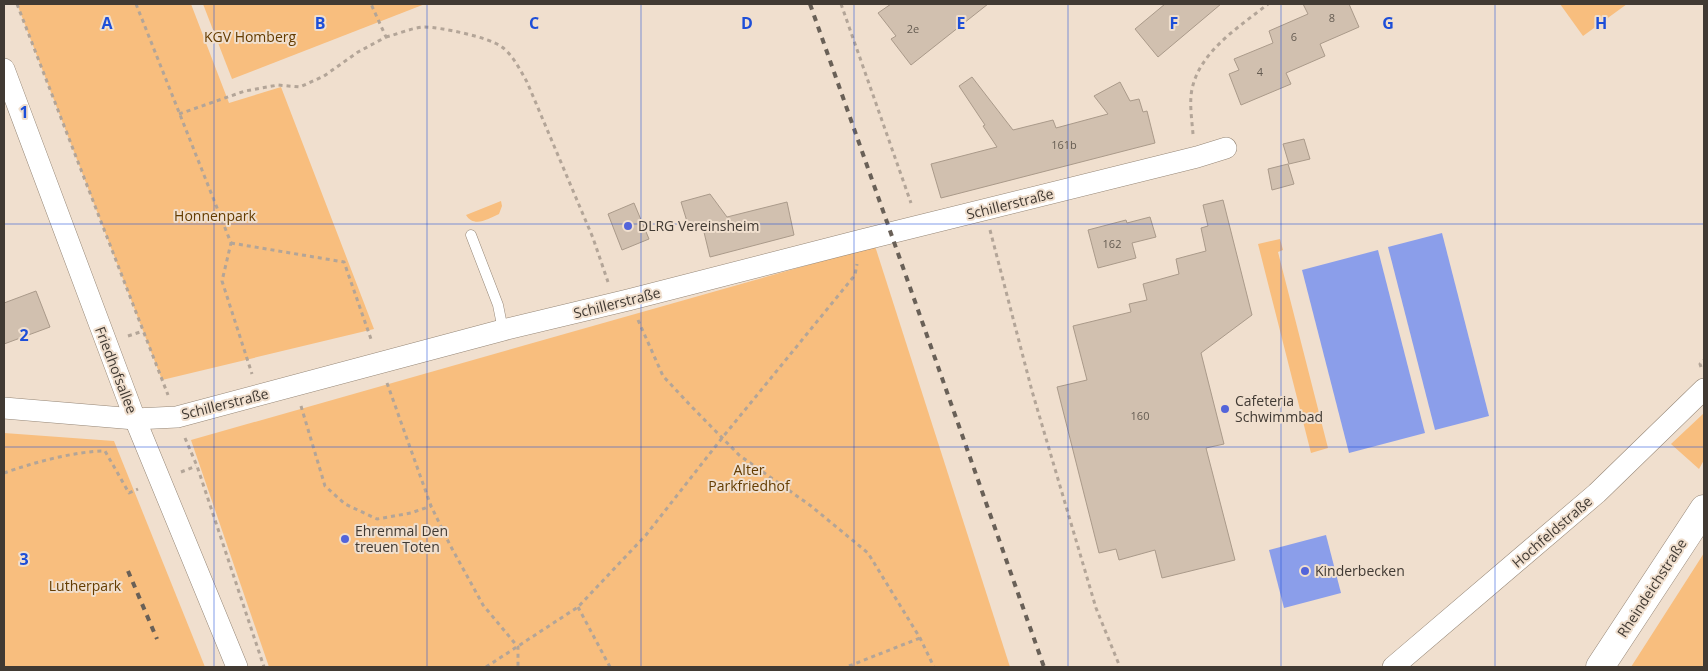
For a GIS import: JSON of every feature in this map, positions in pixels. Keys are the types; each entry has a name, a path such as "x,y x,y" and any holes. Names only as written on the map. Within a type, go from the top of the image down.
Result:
{"main road":[{"name":"Rheindeichstraße","path":"1600,667 1704,509"}],"street":[{"name":"Friedhofsallee","path":"4,69 135,419 237,667"},
{"name":"Schillerstraße","path":"4,408 135,419 176,417 503,330 1197,158 1226,148"},
{"name":"Hochfeldstraße","path":"1392,667 1597,493 1704,390"}],"lane":[{"path":"471,235 498,305 503,330"}],"path":[{"path":"17,4 176,417 197,466 264,667"},
{"path":"136,4 231,243 222,281 259,396"},
{"path":"371,4 386,37"},
{"path":"840,4 919,226"},
{"path":"1197,158 1193,133 1191,96 1200,67 1212,51 1268,4"},
{"path":"179,114 245,91 278,85 300,87 324,76 358,52 386,37 422,27 448,30 487,40 502,47 514,60 527,82 593,238 608,281 663,376 739,455 811,506 868,553 920,638 934,667"},
{"path":"985,210 1032,391 1096,608 1120,667"},
{"path":"486,667 578,607 646,535 722,438 855,275 862,240"},
{"path":"231,243 344,262 431,506 483,605 518,647 518,667"},
{"path":"295,386 325,486 345,504 377,519 411,513 431,506"},
{"path":"4,473 23,466 87,451 105,451 129,493 160,481"},
{"path":"578,607 610,667"},
{"path":"849,666 920,638"}],"green space":[{"name":"Honnenpark","path":"17,4 191,4 229,103 281,87 374,329 162,380"},
{"name":"KGV Homberg","path":"203,4 425,4 232,79"},
{"path":"1560,4 1627,4 1583,36"},
{"path":"501,201 502,206 499,214 486,220 473,221 466,215"},
{"path":"1280,239 1283,250 1278,252 1328,448 1311,453 1258,244"},
{"name":"Alter Parkfriedhof","path":"875,246 1010,667 269,667 191,440"},
{"path":"1704,413 1704,460 1699,469 1671,444"},
{"name":"Lutherpark","path":"4,433 114,441 205,667 4,667"},
{"path":"1704,553 1704,667 1631,667 1697,564"}],"water":[{"path":"1442,233 1489,416 1435,430 1388,247"},
{"path":"1378,250 1425,433 1349,453 1302,270"},
{"name":"Kinderbecken","path":"1326,535 1341,593 1284,608 1269,550"}],"building":[{"path":"891,4 988,4 911,65 891,39 896,36 878,13"},
{"path":"1165,4 1221,4 1158,57 1135,29"},
{"path":"1303,4 1349,4 1359,27 1320,44 1325,56 1286,73 1291,84 1241,105 1229,74 1239,70 1234,59 1273,43 1269,31 1308,14"},
{"path":"972,77 1013,130 1053,120 1056,128 1108,114 1094,96 1120,82 1130,101 1139,99 1143,112 1147,111 1155,143 941,198 931,164 997,147 959,86"},
{"path":"1304,139 1310,159 1289,164 1283,144"},
{"path":"1288,164 1294,184 1272,190 1268,169"},
{"path":"710,194 727,217 787,202 794,235 710,257 702,224 689,228 681,202"},
{"path":"1223,200 1252,315 1201,353 1224,444 1206,448 1235,560 1162,578 1155,550 1119,560 1116,549 1099,553 1057,387 1087,380 1073,326 1131,312 1129,304 1147,300 1143,284 1179,274 1176,259 1206,251 1201,228 1208,226 1203,205"},
{"name":"DLRG Vereinsheim","path":"634,203 649,239 622,250 608,214"},
{"path":"1150,217 1156,237 1132,243 1136,258 1098,268 1088,230 1126,220 1127,223"},
{"path":"36,291 50,327 4,344 4,303"}],"railway":[{"path":"810,4 1044,667"},
{"path":"128,571 157,639"}],"place":[{"name":"DLRG Vereinsheim","path":"628,226"},
{"name":"Cafeteria Schwimmbad","path":"1225,409"},
{"name":"Ehrenmal Den treuen Toten","path":"345,539"},
{"name":"Kinderbecken","path":"1305,571"}]}
